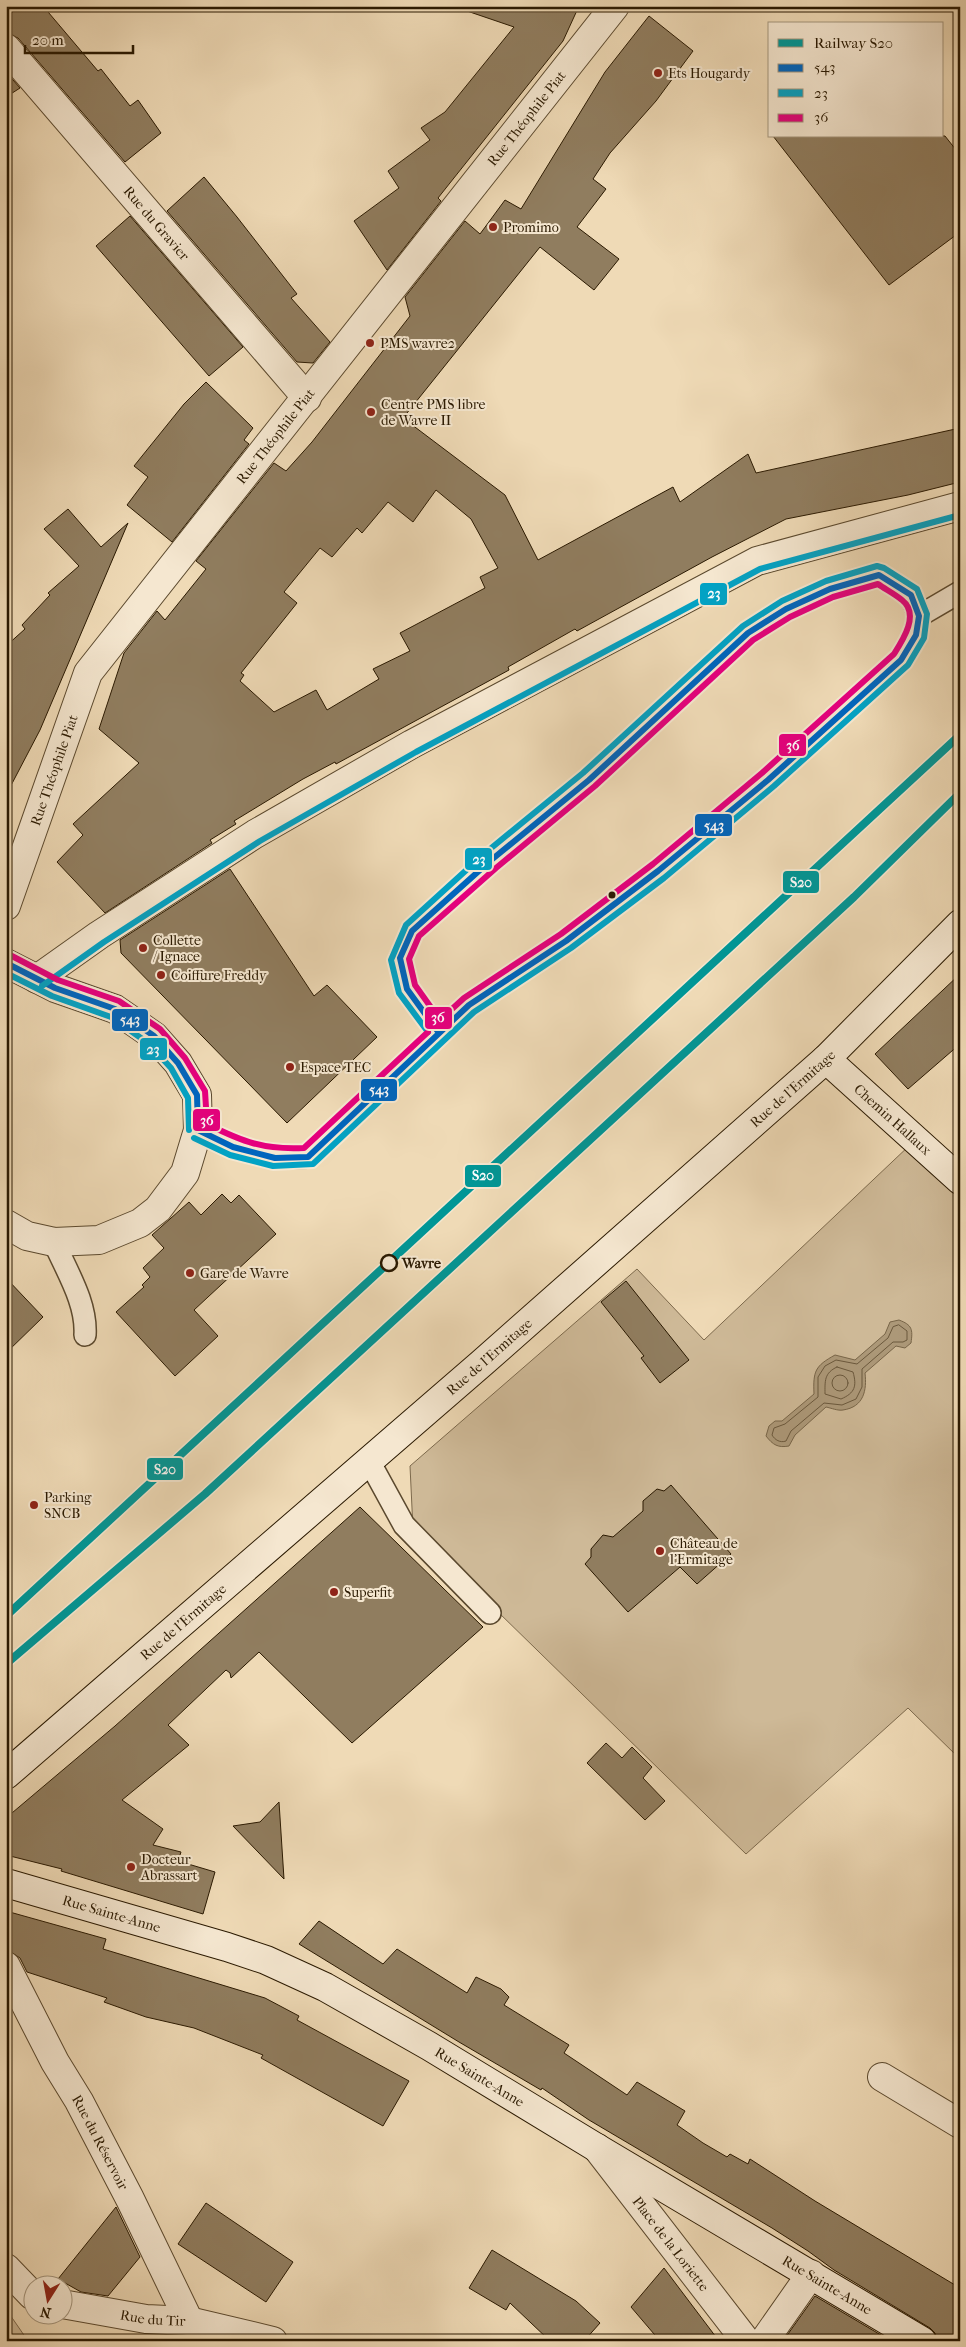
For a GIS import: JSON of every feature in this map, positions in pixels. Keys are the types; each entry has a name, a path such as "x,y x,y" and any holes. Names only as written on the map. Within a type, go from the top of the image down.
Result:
{"street":[{"name":"Rue Théophile Piat","path":"6,906 88,673 616,6"},
{"name":"Rue du Gravier","path":"6,48 307,398"},
{"path":"37,979 99,934 255,834 412,744 758,561 960,506"},
{"name":"Rue de l'Ermitage","path":"6,1775 369,1461 826,1059 960,924"},
{"path":"6,963 55,988 115,1009 154,1036 178,1063 197,1095 198,1130 185,1173 158,1209 140,1223 99,1240 54,1242 27,1236 6,1224"},
{"name":"Chemin Hallaux","path":"826,1059 960,1180"},
{"name":"Rue Sainte-Anne","path":"6,1883 266,1960 353,2001 922,2341"},
{"name":"Rue du Réservoir","path":"6,1966 55,2062 79,2101 130,2199 189,2321"},
{"path":"882,2077 960,2124"},
{"name":"Place de la Loriette","path":"597,2148 746,2341"},
{"path":"6,2268 22,2285"},
{"path":"764,2341 811,2274"},
{"name":"Rue du Tir","path":"72,2306 146,2319 189,2321 273,2341"}],"lane":[{"path":"198,1130 233,1147 275,1158 308,1157 440,1033 469,1005 566,941 658,871 768,780 901,660 916,635 920,616 911,595 879,575 830,589 786,609 748,633 589,780 490,861 412,931 400,958 407,990 440,1033"},
{"path":"920,616 960,592"},
{"path":"54,1242 80,1301 86,1324 85,1335"},
{"path":"369,1461 404,1525 490,1614"}],"shaded area":[{"path":"911,1144 960,1188 960,1759 908,1708 746,1854 413,1529 410,1466 637,1269 704,1340"},
{"path":"6,2309 28,2341 6,2341"}],"water":[{"path":"899,1320 911,1328 911,1343 905,1348 896,1346 865,1373 863,1397 856,1405 841,1410 826,1407 795,1435 789,1446 782,1447 773,1444 766,1436 769,1426 775,1421 782,1421 814,1394 815,1374 823,1362 835,1355 855,1360 885,1334 890,1322"}],"building":[{"path":"6,6 43,6 98,71 101,69 130,106 138,100 161,133 125,162 18,38 6,33"},
{"path":"468,6 579,6 563,41 438,198 441,201 387,270 354,221 399,188 388,171 430,140 421,128 445,112 514,27 467,11"},
{"path":"649,16 693,51 656,101 610,153 593,179 606,189 577,227 619,259 594,290 540,247 403,418 505,495 538,560 673,487 680,502 748,454 756,473 960,428 960,482 908,495 786,519 577,631 575,629 508,667 509,670 336,764 335,762 303,779 234,821 236,824 210,840 212,843 105,913 57,862 83,835 73,824 139,763 99,729 124,653 157,611 165,620 206,569 196,561 274,463 286,471 312,442 410,316 405,297 465,221 480,234 505,200 521,209 605,72","holes":["436,490 471,519 498,568 480,577 485,588 400,633 410,651 373,669 379,679 327,710 316,690 274,712 240,681 244,675 241,673 297,603 284,592 320,548 332,557 357,528 362,533 388,502 413,522"]},
{"path":"6,72 20,88 6,97"},
{"path":"945,136 960,155 960,232 889,285 775,138 944,138"},
{"path":"204,177 297,294 291,298 330,342 313,363 297,362 167,211"},
{"path":"130,216 243,347 209,376 96,246"},
{"path":"206,382 253,428 244,440 249,444 172,542 127,505 148,477 134,466 184,404"},
{"path":"68,509 101,547 128,523 40,730 6,795 6,646 25,629 22,625 50,595 48,593 79,566 44,529"},
{"path":"230,869 314,996 327,985 377,1037 287,1123 121,953 120,940"},
{"path":"960,974 960,1044 908,1089 875,1054"},
{"name":"Gare de Wavre","path":"222,1194 231,1203 239,1195 276,1234 194,1310 218,1336 175,1376 116,1312 144,1287 142,1285 150,1277 143,1268 164,1248 152,1235 189,1202 201,1215"},
{"path":"6,1278 43,1317 6,1353"},
{"path":"626,1281 689,1360 660,1383 641,1358 644,1356 601,1302"},
{"name":"Château de l’Ermitage","path":"671,1485 731,1554 697,1584 680,1567 628,1612 585,1564 591,1557 591,1549 603,1535 613,1537 643,1511 643,1501 657,1489 664,1491"},
{"path":"360,1507 483,1627 352,1743 259,1652 231,1678 230,1673 226,1670 168,1725 189,1745 122,1800 163,1829 153,1845 181,1852 178,1861 215,1872 203,1914 61,1871 62,1869 6,1855 6,1818 115,1726"},
{"path":"606,1743 622,1758 632,1747 652,1767 643,1778 665,1801 645,1820 587,1763"},
{"path":"279,1802 284,1879 233,1826 260,1822"},
{"path":"6,1911 106,1939 103,1949 265,1998 299,2016 297,2020 409,2081 383,2126 261,2058 263,2055 194,2028 146,2017 104,2002 107,1998 27,1972 20,1958 6,1949"},
{"path":"319,1921 383,1964 397,1949 467,1993 476,1977 501,1989 509,1997 504,2005 569,2045 564,2053 627,2095 637,2082 685,2111 677,2125 703,2143 727,2157 730,2154 748,2164 750,2159 815,2201 960,2288 960,2341 938,2341 935,2333 930,2328 834,2270 772,2228 589,2120 542,2088 541,2090 459,2042 299,1944"},
{"path":"206,2203 293,2262 266,2302 178,2244"},
{"path":"116,2207 140,2257 108,2296 81,2292 72,2287 72,2274 62,2274"},
{"path":"492,2250 576,2301 600,2323 584,2341 550,2341 510,2303 506,2310 469,2288"},
{"path":"664,2268 719,2341 660,2341 631,2307"},
{"path":"815,2296 891,2341 783,2341"}],"rail line":[{"name":"S20","path":"6,1616 960,735"},
{"name":"S20","path":"6,1664 205,1494 854,897 960,793"}],"transit line":[{"name":"23","path":"42,986 104,942 260,841 416,752 760,569 960,515"},
{"name":"23","path":"194,1138 230,1155 273,1166 313,1164 474,1012 571,948 664,878 774,786 908,665 924,638 927,614 917,589 884,568 877,566 826,581 782,601 743,626 583,773 484,854 406,925 391,960 399,993 428,1032"},
{"name":"543","path":"198,1130 233,1147 275,1158 308,1157 469,1005 566,941 658,871 768,780 901,660 916,635 919,616 911,595 879,575 830,589 786,609 748,633 589,780 490,861 412,931 400,958 407,989 439,1033"},
{"name":"36","path":"878,584 902,600 910,612 908,627 902,642 894,654 762,773 653,864 561,934 464,998 440,1020 415,985 409,959 419,936 496,868 595,786 753,640 790,617 833,597 878,584"},
{"name":"36","path":"10,955 58,980 119,1001 160,1029 185,1058 205,1091 207,1124 254,1144 277,1148 304,1148 428,1032"},
{"name":"543","path":"6,963 55,988 115,1009 154,1036 178,1063 197,1095 198,1130"},
{"name":"23","path":"6,973 52,996 111,1017 148,1043 171,1068 188,1098 189,1130"}],"place":[{"name":"Ets Hougardy","path":"658,73"},
{"name":"Promimo","path":"493,227"},
{"name":"PMS wavre2","path":"370,343"},
{"name":"Centre PMS libre de Wavre II","path":"371,412"},
{"name":"Collette / Ignace","path":"143,948"},
{"name":"Coiffure Freddy","path":"161,975"},
{"name":"Espace TEC","path":"290,1067"},
{"name":"Wavre","path":"389,1263"},
{"name":"Gare de Wavre","path":"190,1273"},
{"name":"Parking SNCB","path":"34,1505"},
{"name":"Château de l’Ermitage","path":"660,1551"},
{"name":"Superfit","path":"334,1592"},
{"name":"Docteur Abrassart","path":"131,1867"}]}
